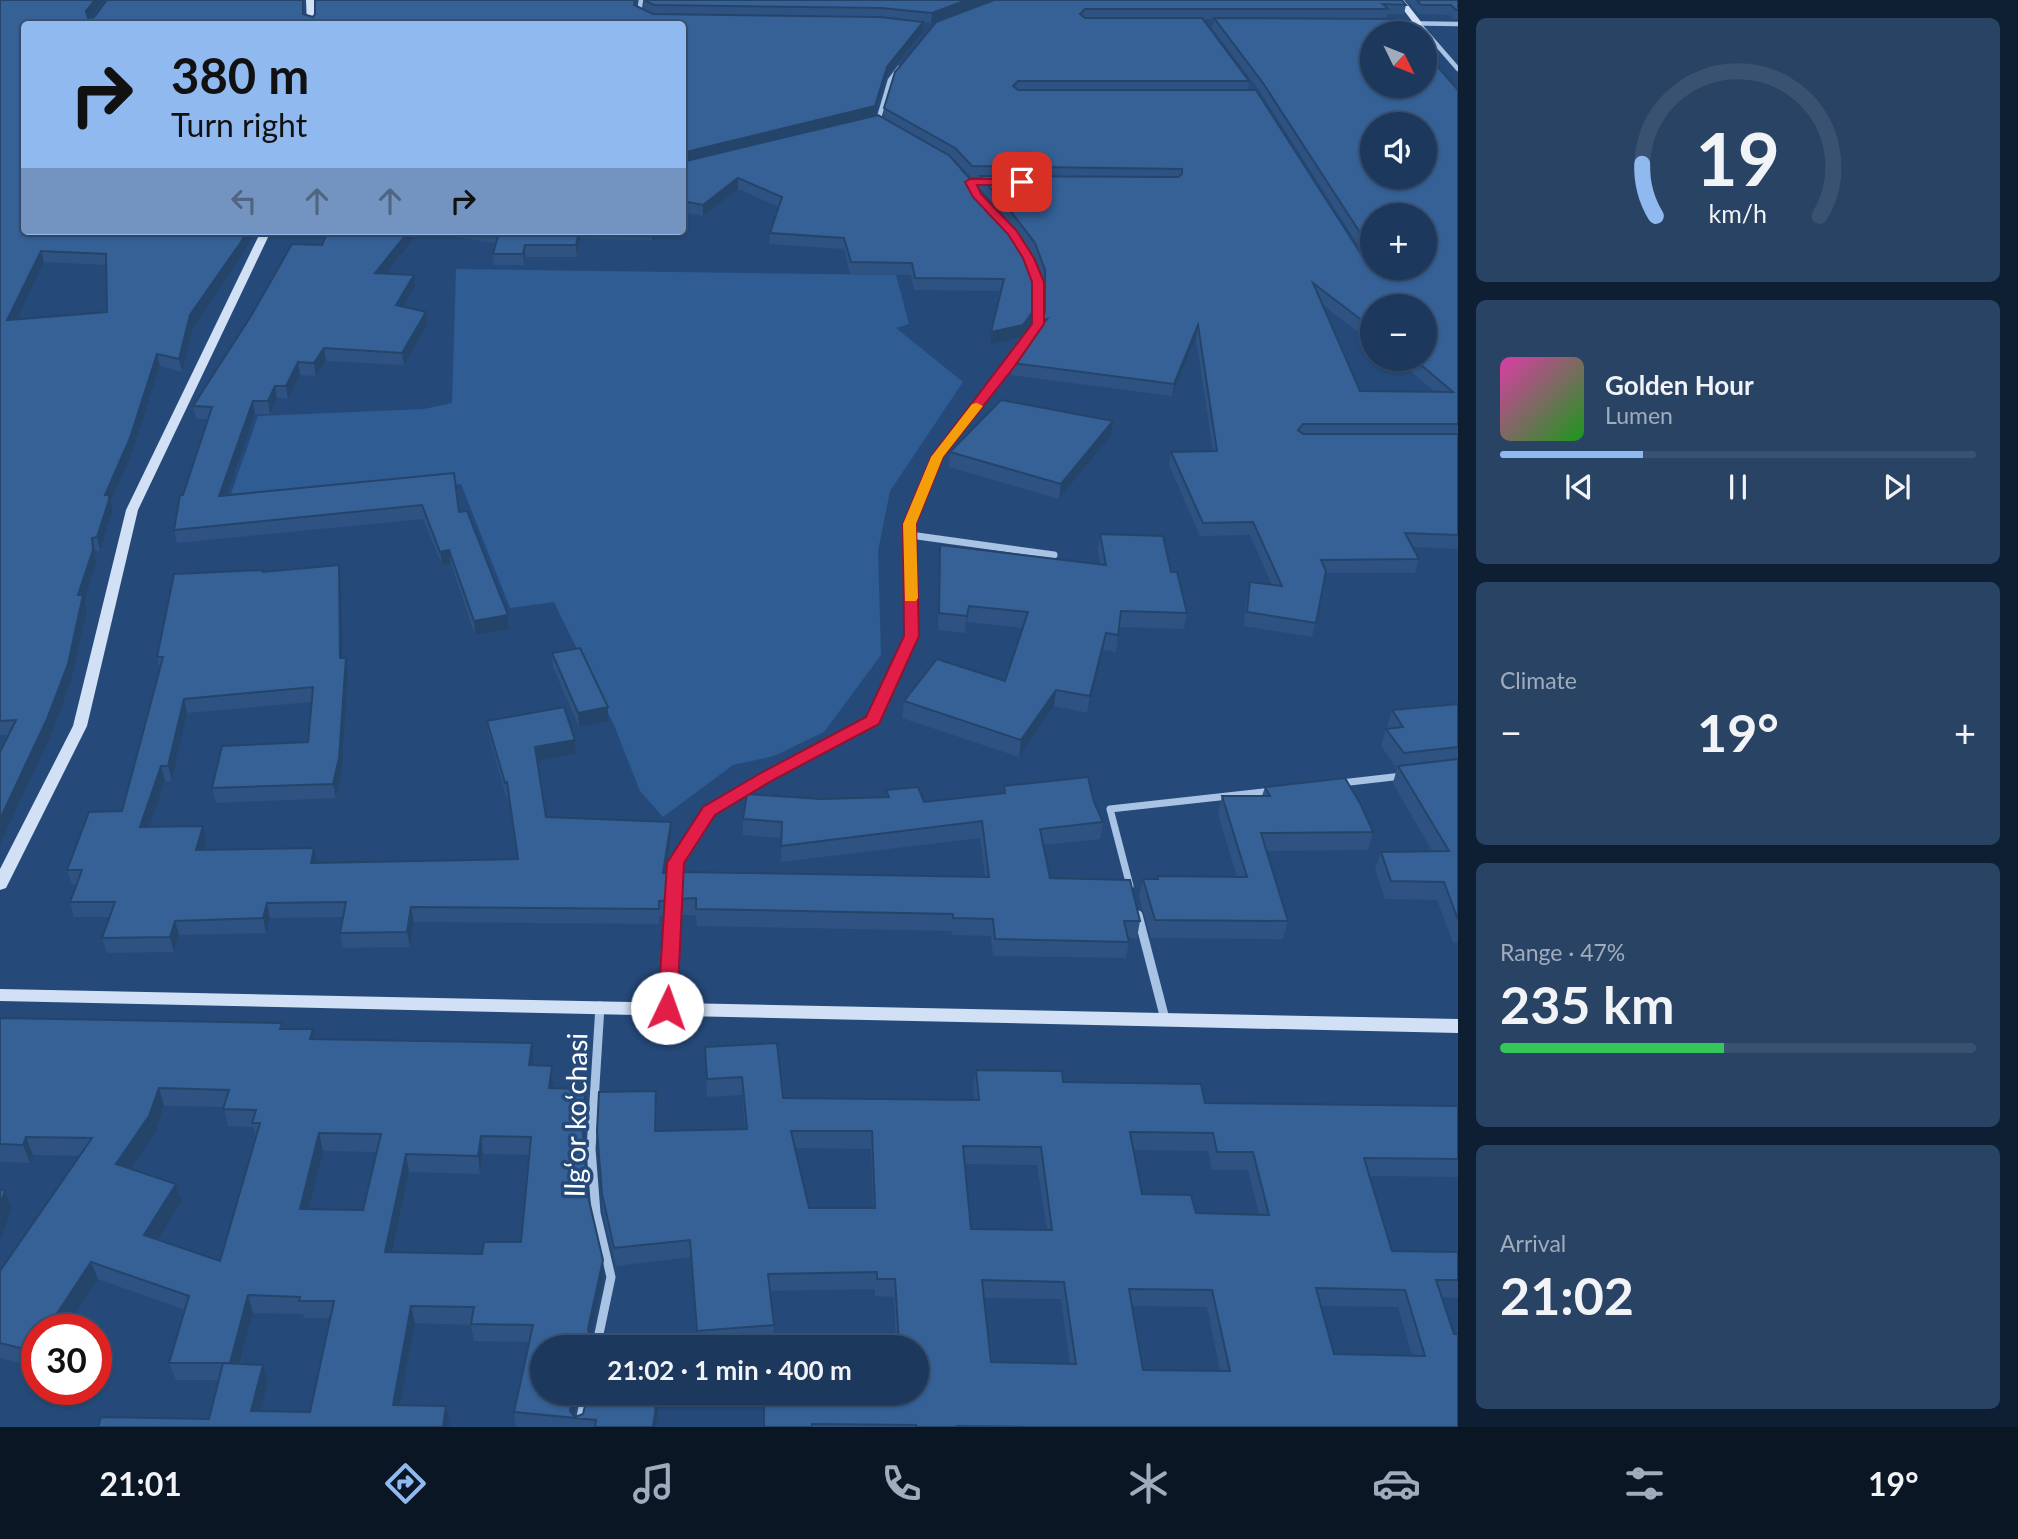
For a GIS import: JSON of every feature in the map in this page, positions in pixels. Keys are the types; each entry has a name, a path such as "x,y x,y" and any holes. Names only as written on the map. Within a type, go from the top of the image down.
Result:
{"street":[{"path":"310,0 311,21"},
{"path":"641,0 639,13 646,16"},
{"path":"1400,0 1416,21"},
{"path":"1437,23 1458,23"},
{"path":"1437,45 1458,69"},
{"path":"877,121 890,80 906,59"},
{"path":"864,124 877,121 886,126"},
{"path":"0,884 80,726 132,510 264,235"},
{"path":"667,1008 676,863 709,811 767,776 873,720 911,636 909,524 937,457 1038,324 1038,282 1029,258"},
{"path":"910,535 1054,555"},
{"path":"1338,783 1418,774"},
{"path":"1165,1019 1110,809 1284,789"},
{"path":"0,995 1458,1026"},
{"name":"Ilgʻor koʻchasi","path":"599,1335 611,1277 596,1213 591,1149 600,1006"},
{"path":"579,1427 584,1405"}],"shaded area":[{"path":"456,269 896,275 909,324 896,328 963,382 890,491 878,551 881,655 824,732 774,756 733,765 663,817 640,791 614,725 554,602 510,608 461,484 226,508 258,416 424,409 452,403"}],"building":[{"path":"0,0 95,0 86,11 88,18 94,17 107,0 303,0 303,14 313,17 315,0 635,0 634,5 653,14 880,17 923,22 887,67 875,106 686,152 686,21 21,21 21,235 245,235 190,315 179,359 157,354 130,438 105,495 109,495 109,500 97,537 92,538 93,550 78,595 83,595 68,664 47,719 0,819 0,752 16,720 0,721","holes":["41,251 106,254 107,312 7,320"]},
{"path":"644,0 967,0 932,13 881,8 654,5"},
{"path":"994,0 1402,0 1406,5 1383,4 1388,9 1085,9 1080,14 1085,18 1202,18 1249,81 1018,81 1013,86 1018,90 1256,90 1360,252 1360,280 1437,280 1437,203 1360,203 1360,233 1263,83 1214,18 1396,19 1398,21 1360,21 1360,98 1437,98 1437,66 1458,90 1458,424 1303,424 1298,430 1303,434 1458,434 1458,535 1405,533 1419,559 1321,560 1326,571 1316,623 1247,612 1250,582 1282,586 1253,522 1203,523 1171,452 1217,451 1198,325 1174,384 1012,363 1047,319 1039,321 1045,312 1045,270 1035,243 980,176 1178,177 1182,174 1182,169 972,166 955,148 884,108 895,72 936,22"},
{"path":"1417,0 1458,0 1458,10 1451,5 1421,5"},
{"path":"878,115 950,156 1003,217 1026,249 1034,271 1034,310 1023,325 991,332 1004,279 915,278 912,263 851,262 844,238 770,233 782,197 738,178 703,205 686,203 686,161"},
{"path":"326,235 406,235 375,273 414,275 396,305 426,312 402,353 324,348 314,363 298,362 286,386 275,386 268,401 253,401 219,496 454,473 459,512 467,511 508,615 474,621 449,550 440,552 422,505 174,530 180,495 183,495 212,407 193,406 251,316 292,244 322,245"},
{"path":"498,235 578,235 576,245 525,245 523,254 493,254"},
{"path":"1001,400 1113,421 1061,484 950,452"},
{"path":"1100,534 1163,536 1171,572 1177,572 1187,613 1121,611 1118,635 1106,633 1090,696 1056,690 1021,740 904,701 937,659 1005,681 1028,612 969,606 967,616 939,613 940,545 1106,565"},
{"path":"339,565 340,658 346,658 339,758 333,784 212,788 222,746 308,742 313,687 184,699 168,766 161,766 140,827 203,826 196,850 314,848 311,863 518,859 507,782 505,783 487,721 564,707 575,740 535,747 546,817 671,822 663,873 667,873 666,896 664,901 659,901 659,909 411,907 407,932 340,933 346,902 267,903 263,918 175,921 170,937 102,938 115,902 70,902 82,870 67,870 89,812 122,811 163,657 157,657 174,574 263,572"},
{"path":"580,648 608,707 578,713 552,653"},
{"path":"1458,704 1458,747 1404,753 1386,729 1403,727 1392,710"},
{"path":"1458,759 1458,920 1444,882 1391,881 1381,852 1449,851 1398,766"},
{"path":"1088,777 1094,802 1103,822 1040,829 1050,878 1130,880 1140,921 1124,921 1129,942 995,939 993,919 953,918 953,914 696,909 696,898 679,899 679,872 989,877 982,821 781,846 782,822 743,819 747,794 821,799 889,797 886,790 918,787 924,802 1005,793 1004,786"},
{"path":"1345,778 1373,832 1261,833 1288,921 1155,920 1143,879 1158,879 1157,876 1247,877 1222,796 1270,796 1265,787"},
{"path":"0,1018 282,1023 280,1029 313,1029 310,1039 532,1043 529,1065 552,1066 549,1088 581,1089 580,1092 585,1092 583,1132 588,1196 603,1260 588,1329 590,1335 531,1335 533,1325 471,1324 474,1307 411,1306 393,1405 446,1406 443,1427 98,1427 101,1417 209,1419 223,1363 169,1363 189,1296 91,1262 57,1314 21,1314 21,1348 0,1343 0,1271 92,1138 26,1137 23,1145 0,1144","holes":["159,1088 229,1090 223,1109 256,1110 252,1123 260,1123 220,1261 144,1235 176,1184 116,1164 149,1116","319,1133 381,1134 363,1210 300,1209","481,1136 531,1137 521,1242 484,1242 482,1254 385,1252 406,1154 478,1156","248,1295 300,1297 299,1301 334,1301 310,1412 251,1411 263,1365 223,1363 230,1363"]},
{"path":"777,1043 783,1098 979,1100 976,1070 1062,1071 1063,1082 1201,1084 1205,1103 1458,1106 1458,1159 1364,1158 1392,1251 1458,1252 1458,1280 1436,1280 1454,1334 1458,1334 1458,1427 916,1427 812,1424 812,1427 764,1427 764,1405 929,1405 929,1335 898,1335 895,1279 877,1279 877,1272 768,1274 774,1325 697,1331 690,1240 614,1248 602,1194 597,1131 599,1092 656,1091 655,1131 747,1129 742,1077 707,1079 705,1047","holes":["791,1131 872,1131 875,1208 809,1208","1130,1132 1213,1133 1217,1152 1253,1152 1269,1215 1196,1213 1191,1195 1142,1194","963,1146 1041,1147 1052,1230 971,1229","982,1280 1064,1282 1076,1364 991,1362","1316,1288 1405,1290 1425,1356 1334,1354","1129,1289 1212,1290 1230,1371 1143,1370"]},
{"path":"0,1189 5,1191 0,1204"},
{"path":"530,1339 530,1405 571,1405 570,1411 575,1417 583,1414 585,1405 656,1405 653,1427 595,1427 596,1420 514,1412"}],"slow traffic":[{"path":"911,598 909,524 937,457 977,406"}],"route":[{"path":"667,1008 676,863 709,811 767,776 873,720 911,636 909,524 937,457 1038,324 1038,282 1029,258 1012,232 977,195 970,182 1022,182"}]}
